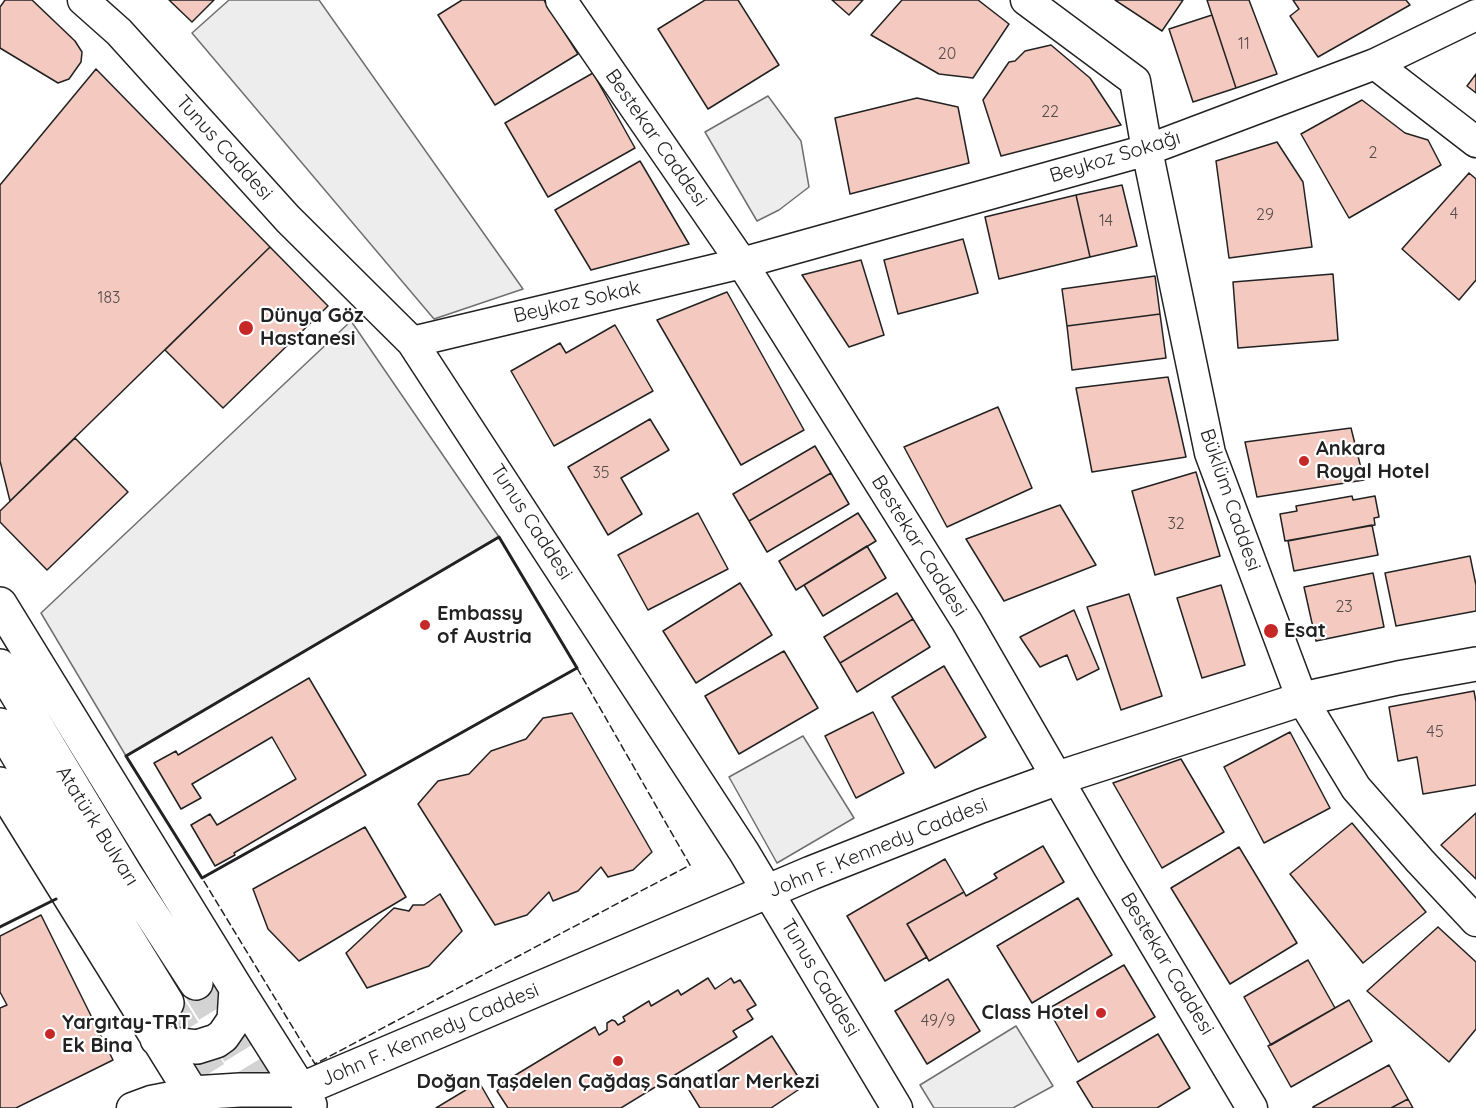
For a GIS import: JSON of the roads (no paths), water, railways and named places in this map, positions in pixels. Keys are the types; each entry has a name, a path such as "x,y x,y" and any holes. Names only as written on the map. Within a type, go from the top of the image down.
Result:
{"main road":[{"path":"0,604 306,1099"},
{"name":"John F. Kennedy Caddesi","path":"306,1099 768,892 981,806 1059,778 1302,699 1476,664"},
{"name":"Atatürk Bulvarı","path":"0,666 126,875 196,983"},
{"name":"Atatürk Bulvarı","path":"0,725 97,890 167,1003"},
{"path":"0,784 196,1101 240,1090 306,1099"},
{"path":"157,1039 171,1044 197,1047 216,1041 223,1036 234,1020 236,988"}],"street":[{"name":"Tunus Caddesi","path":"83,0 119,32 288,219 412,342 768,892 897,1108"},
{"name":"Bestekar Caddesi","path":"561,0 742,263 961,612 1252,1108"},
{"name":"Büklüm Caddesi","path":"1026,0 1135,81 1147,150 1210,453 1302,699 1356,788 1476,921"},
{"name":"Beykoz Sokağı","path":"742,263 1147,150 1375,64 1476,15"},
{"path":"1375,64 1476,142"},
{"name":"Beykoz Sokak","path":"412,342 742,263"},
{"path":"132,1108 151,1101 196,1101"}],"tunnel":[{"path":"196,983 272,1108"},
{"path":"167,1003 232,1108"}],"place":[{"name":"Dünya Göz Hastanesi","path":"246,328"},
{"name":"Ankara Royal Hotel","path":"1304,461"},
{"name":"Embassy of Austria","path":"425,625"},
{"name":"Esat","path":"1271,631"},
{"name":"Class Hotel","path":"1101,1013"},
{"name":"Yargıtay-TRT Ek Bina","path":"50,1034"},
{"name":"Doğan Taşdelen Çağdaş Sanatlar Merkezi","path":"618,1061"}]}
